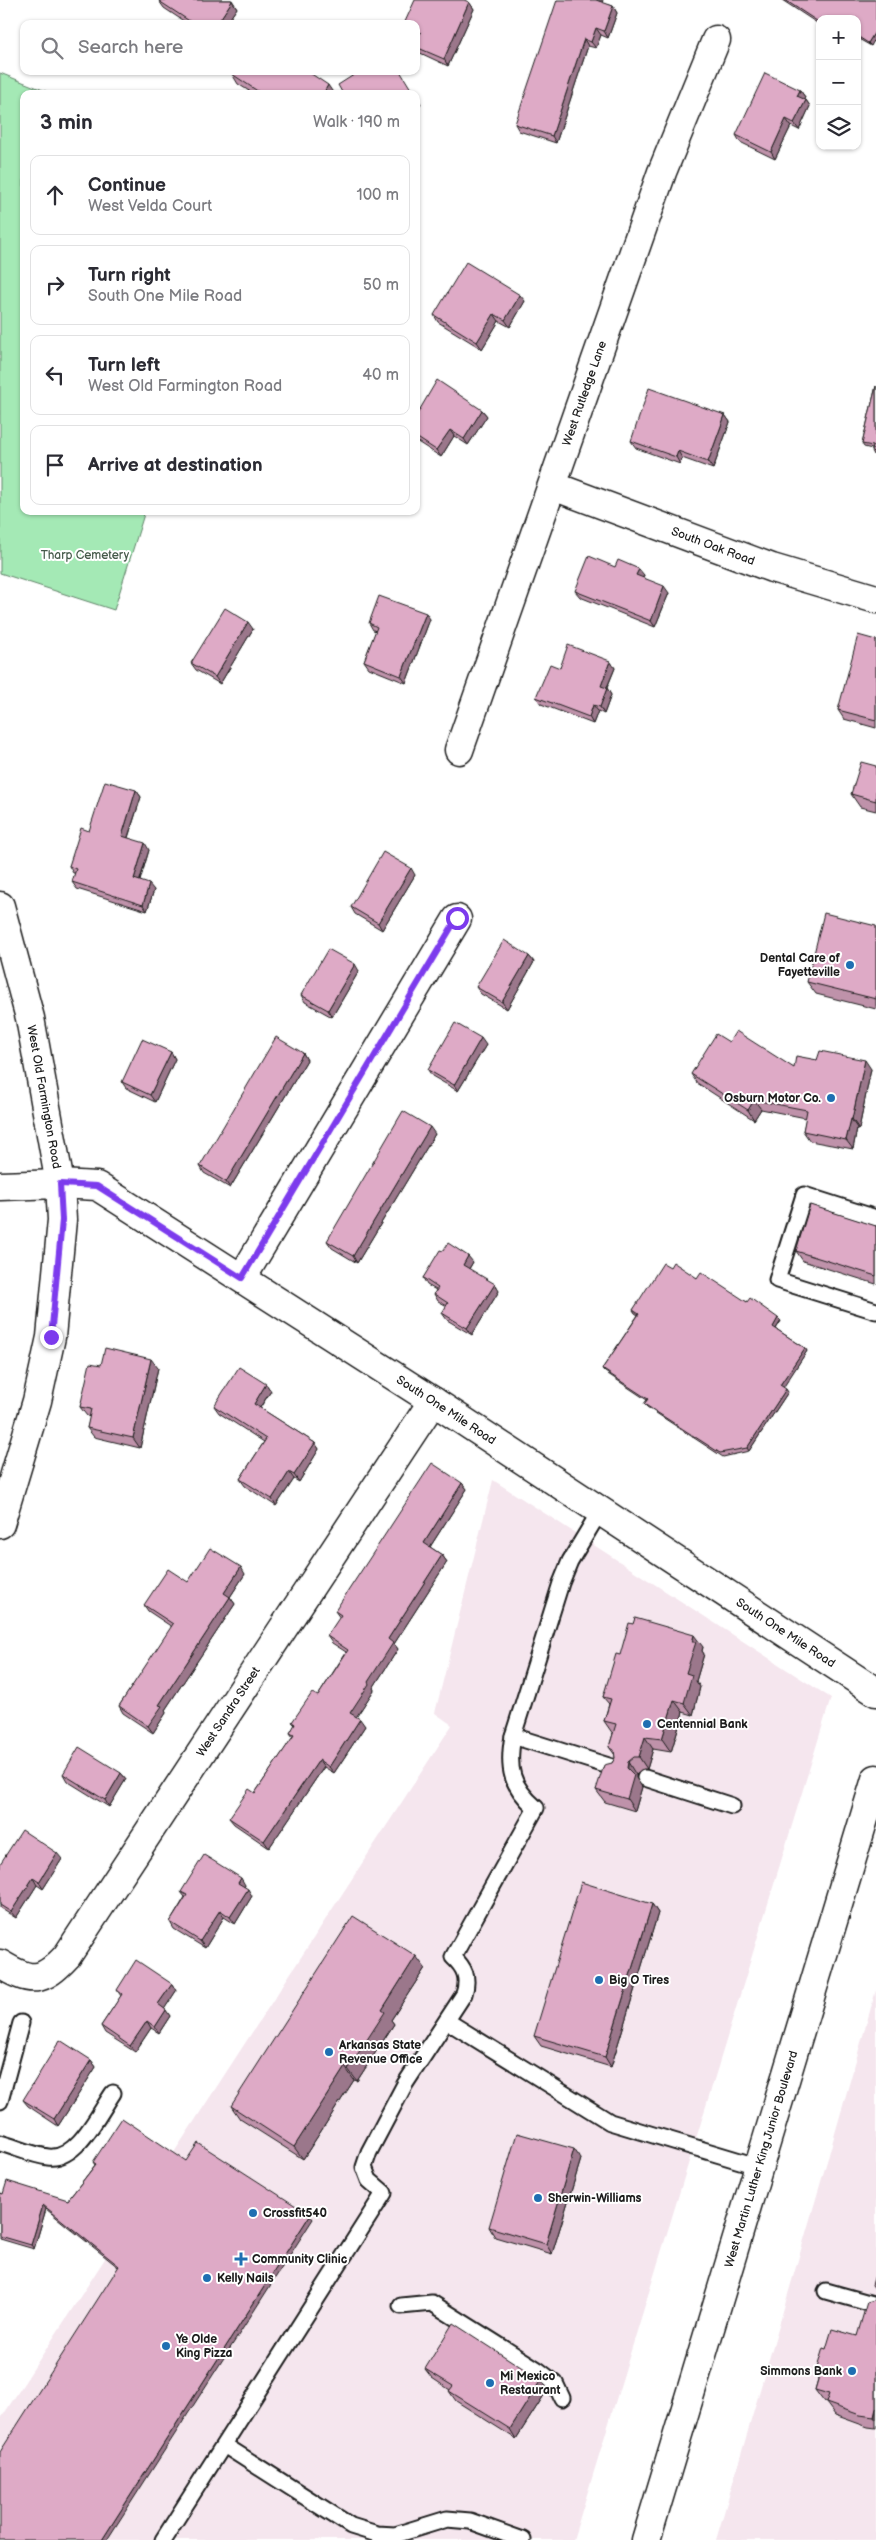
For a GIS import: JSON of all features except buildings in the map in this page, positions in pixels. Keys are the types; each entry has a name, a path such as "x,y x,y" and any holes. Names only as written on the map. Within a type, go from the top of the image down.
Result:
{"main road":[{"name":"West Rutledge Lane","path":"459,750 662,172 716,40"},
{"name":"South Oak Road","path":"553,486 772,568 876,599"},
{"name":"West Old Farmington Road","path":"0,906 30,1018 60,1184 62,1220 51,1337 37,1401 0,1524"},
{"path":"242,1278 457,918"},
{"name":"South One Mile Road","path":"0,1186 60,1184 97,1186 433,1401 876,1692"},
{"name":"West Sandra Street","path":"0,1964 23,1976 38,1979 53,1971 68,1956 433,1401"},
{"name":"West Martin Luther King Junior Boulevard","path":"646,2540 876,1779"}],"lane":[{"path":"876,1218 804,1195 777,1280 876,1311"},
{"path":"163,2540 384,2193 369,2180 364,2167 369,2152 405,2084 464,1994 467,1983 462,1965 453,1957 536,1808 522,1795 512,1778 509,1758 513,1736 561,1583 570,1561 600,1511"},
{"path":"513,1736 615,1768"},
{"path":"645,1778 732,1806"},
{"path":"447,2020 610,2122 760,2166"},
{"path":"0,2100 21,2023"},
{"path":"0,2143 49,2158 63,2156 75,2148 113,2093"},
{"path":"826,2291 876,2305"},
{"path":"401,2306 432,2304 538,2370 555,2383 562,2398"},
{"path":"224,2445 351,2526 377,2534 395,2535 447,2519 470,2521 523,2540"}],"shaded area":[{"path":"493,1480 831,1698 573,2540 0,2540 0,2420 452,1725 435,1713"},
{"path":"876,1990 876,2540 716,2540 832,2144"}],"green space":[{"name":"Tharp Cemetery","path":"0,73 43,90 20,90 20,515 144,515 114,610 0,573"}],"place":[{"name":"Dental Care of Fayetteville","path":"850,965"},
{"name":"Osburn Motor Co.","path":"831,1098"},
{"name":"Centennial Bank","path":"647,1724"},
{"name":"Big O Tires","path":"599,1980"},
{"name":"Arkansas State Revenue Office","path":"329,2052"},
{"name":"Sherwin-Williams","path":"538,2198"},
{"name":"Crossfit540","path":"253,2213"},
{"name":"Community Clinic","path":"241,2259"},
{"name":"Kelly Nails","path":"207,2278"},
{"name":"Ye Olde King Pizza","path":"166,2346"},
{"name":"Simmons Bank","path":"852,2371"},
{"name":"Mi Mexico Restaurant","path":"490,2383"}],"route":[{"path":"51,1337 58,1281 62,1220 60,1184 97,1186 242,1278 457,918"}]}
